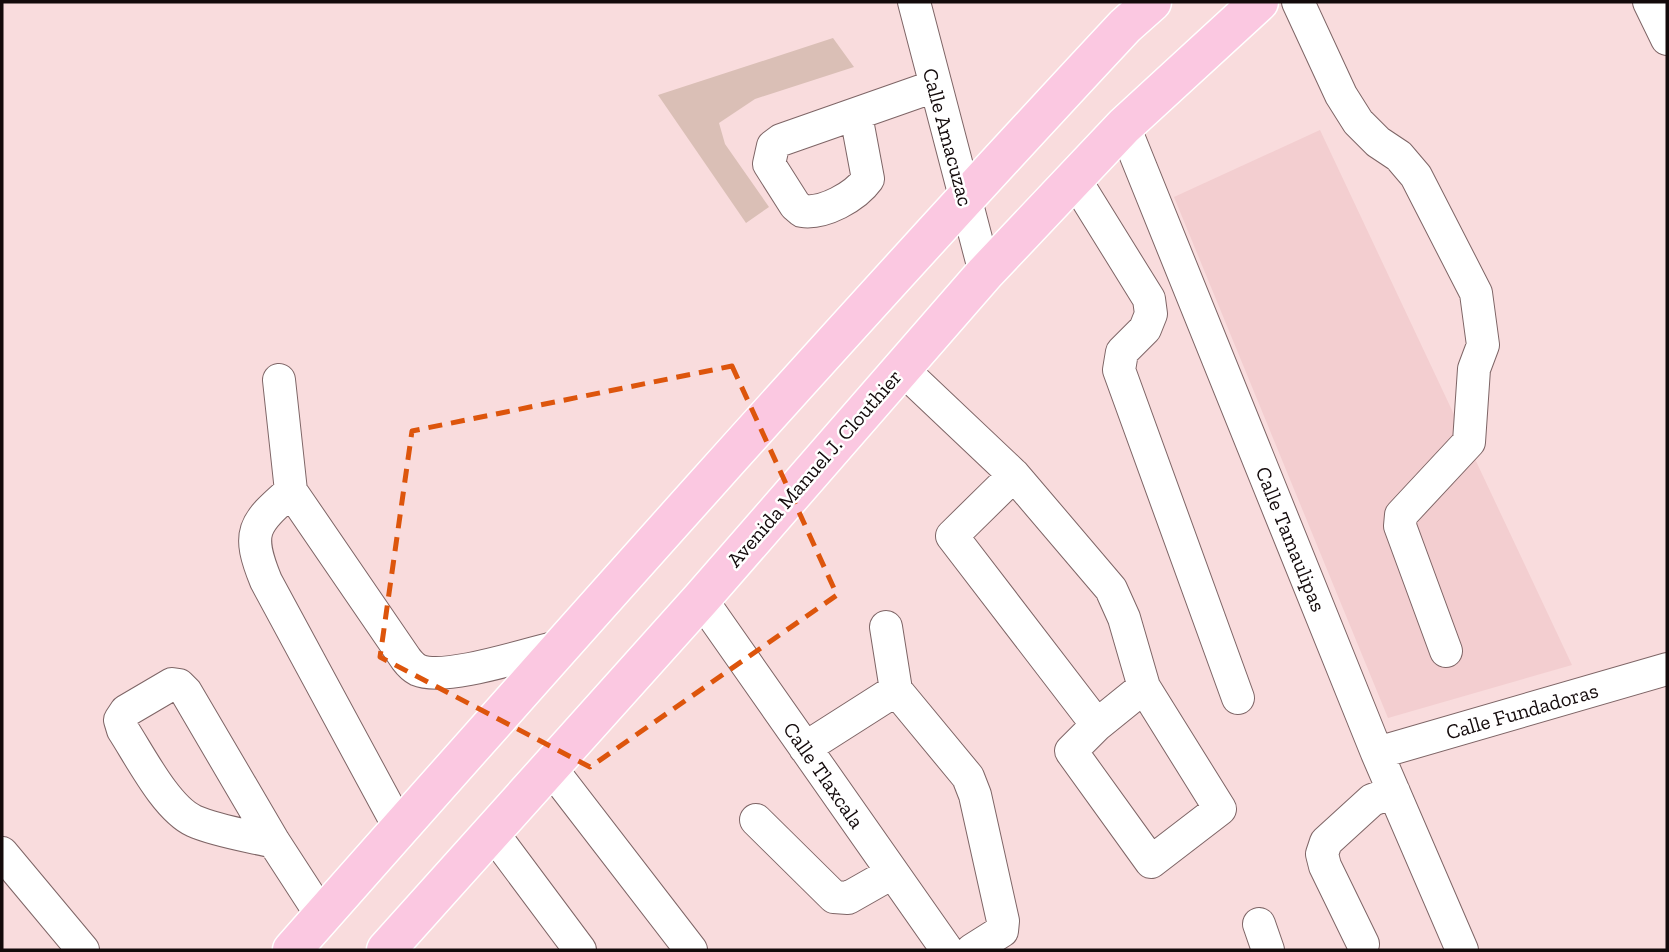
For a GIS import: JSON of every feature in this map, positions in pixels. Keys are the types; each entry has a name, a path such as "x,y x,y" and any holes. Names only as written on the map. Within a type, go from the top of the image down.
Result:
{"main road":[{"path":"292,950 964,198 1125,26 1152,2"},
{"name":"Avenida Manuel J. Clouthier","path":"397,946 492,832 701,599 985,272 1124,126 1259,2"}],"street":[{"name":"Calle Amacuzac","path":"914,2 985,272"},
{"path":"1298,2 1341,95 1358,122 1378,142 1399,156 1416,176 1476,293 1483,345 1474,369 1469,442 1401,515 1400,526 1446,651"},
{"path":"1649,2 1667,39"},
{"path":"856,115 935,86"},
{"name":"Calle Tamaulipas","path":"1124,126 1377,753 1462,950"},
{"path":"1074,178 1149,299 1151,314 1145,330 1122,352 1119,370 1238,698"},
{"path":"901,368 1014,475 1111,589 1124,618 1144,687 1220,809 1151,862 1070,751 1144,687"},
{"path":"278,380 291,491 406,659 418,670 436,673 459,671 561,646"},
{"path":"1014,475 952,536 1097,725"},
{"path":"291,491 265,514 255,533 255,555 266,581 400,829"},
{"name":"Calle Tlaxcala","path":"701,599 947,950"},
{"path":"886,627 896,690 968,777 975,795 1003,921 1002,931 972,950"},
{"name":"Calle Fundadoras","path":"1377,753 1667,669"},
{"path":"274,842 193,821 180,811 169,800 124,730 120,720 126,711 172,684 179,685 186,692 274,842 322,916"},
{"path":"804,748 896,690"},
{"path":"550,767 691,950"},
{"path":"1363,944 1325,866 1322,854 1326,842 1373,800 1394,792"},
{"path":"756,820 834,897 848,898 892,873"},
{"path":"492,832 580,950"},
{"path":"2,853 83,950"}],"highlighted area":[{"path":"732,366 837,595 590,767 380,657 412,431"}],"shaded area":[{"path":"1320,130 1572,665 1388,718 1174,197"}],"building":[{"path":"833,38 854,67 755,99 719,123 725,144 769,207 746,223 658,95"}]}
